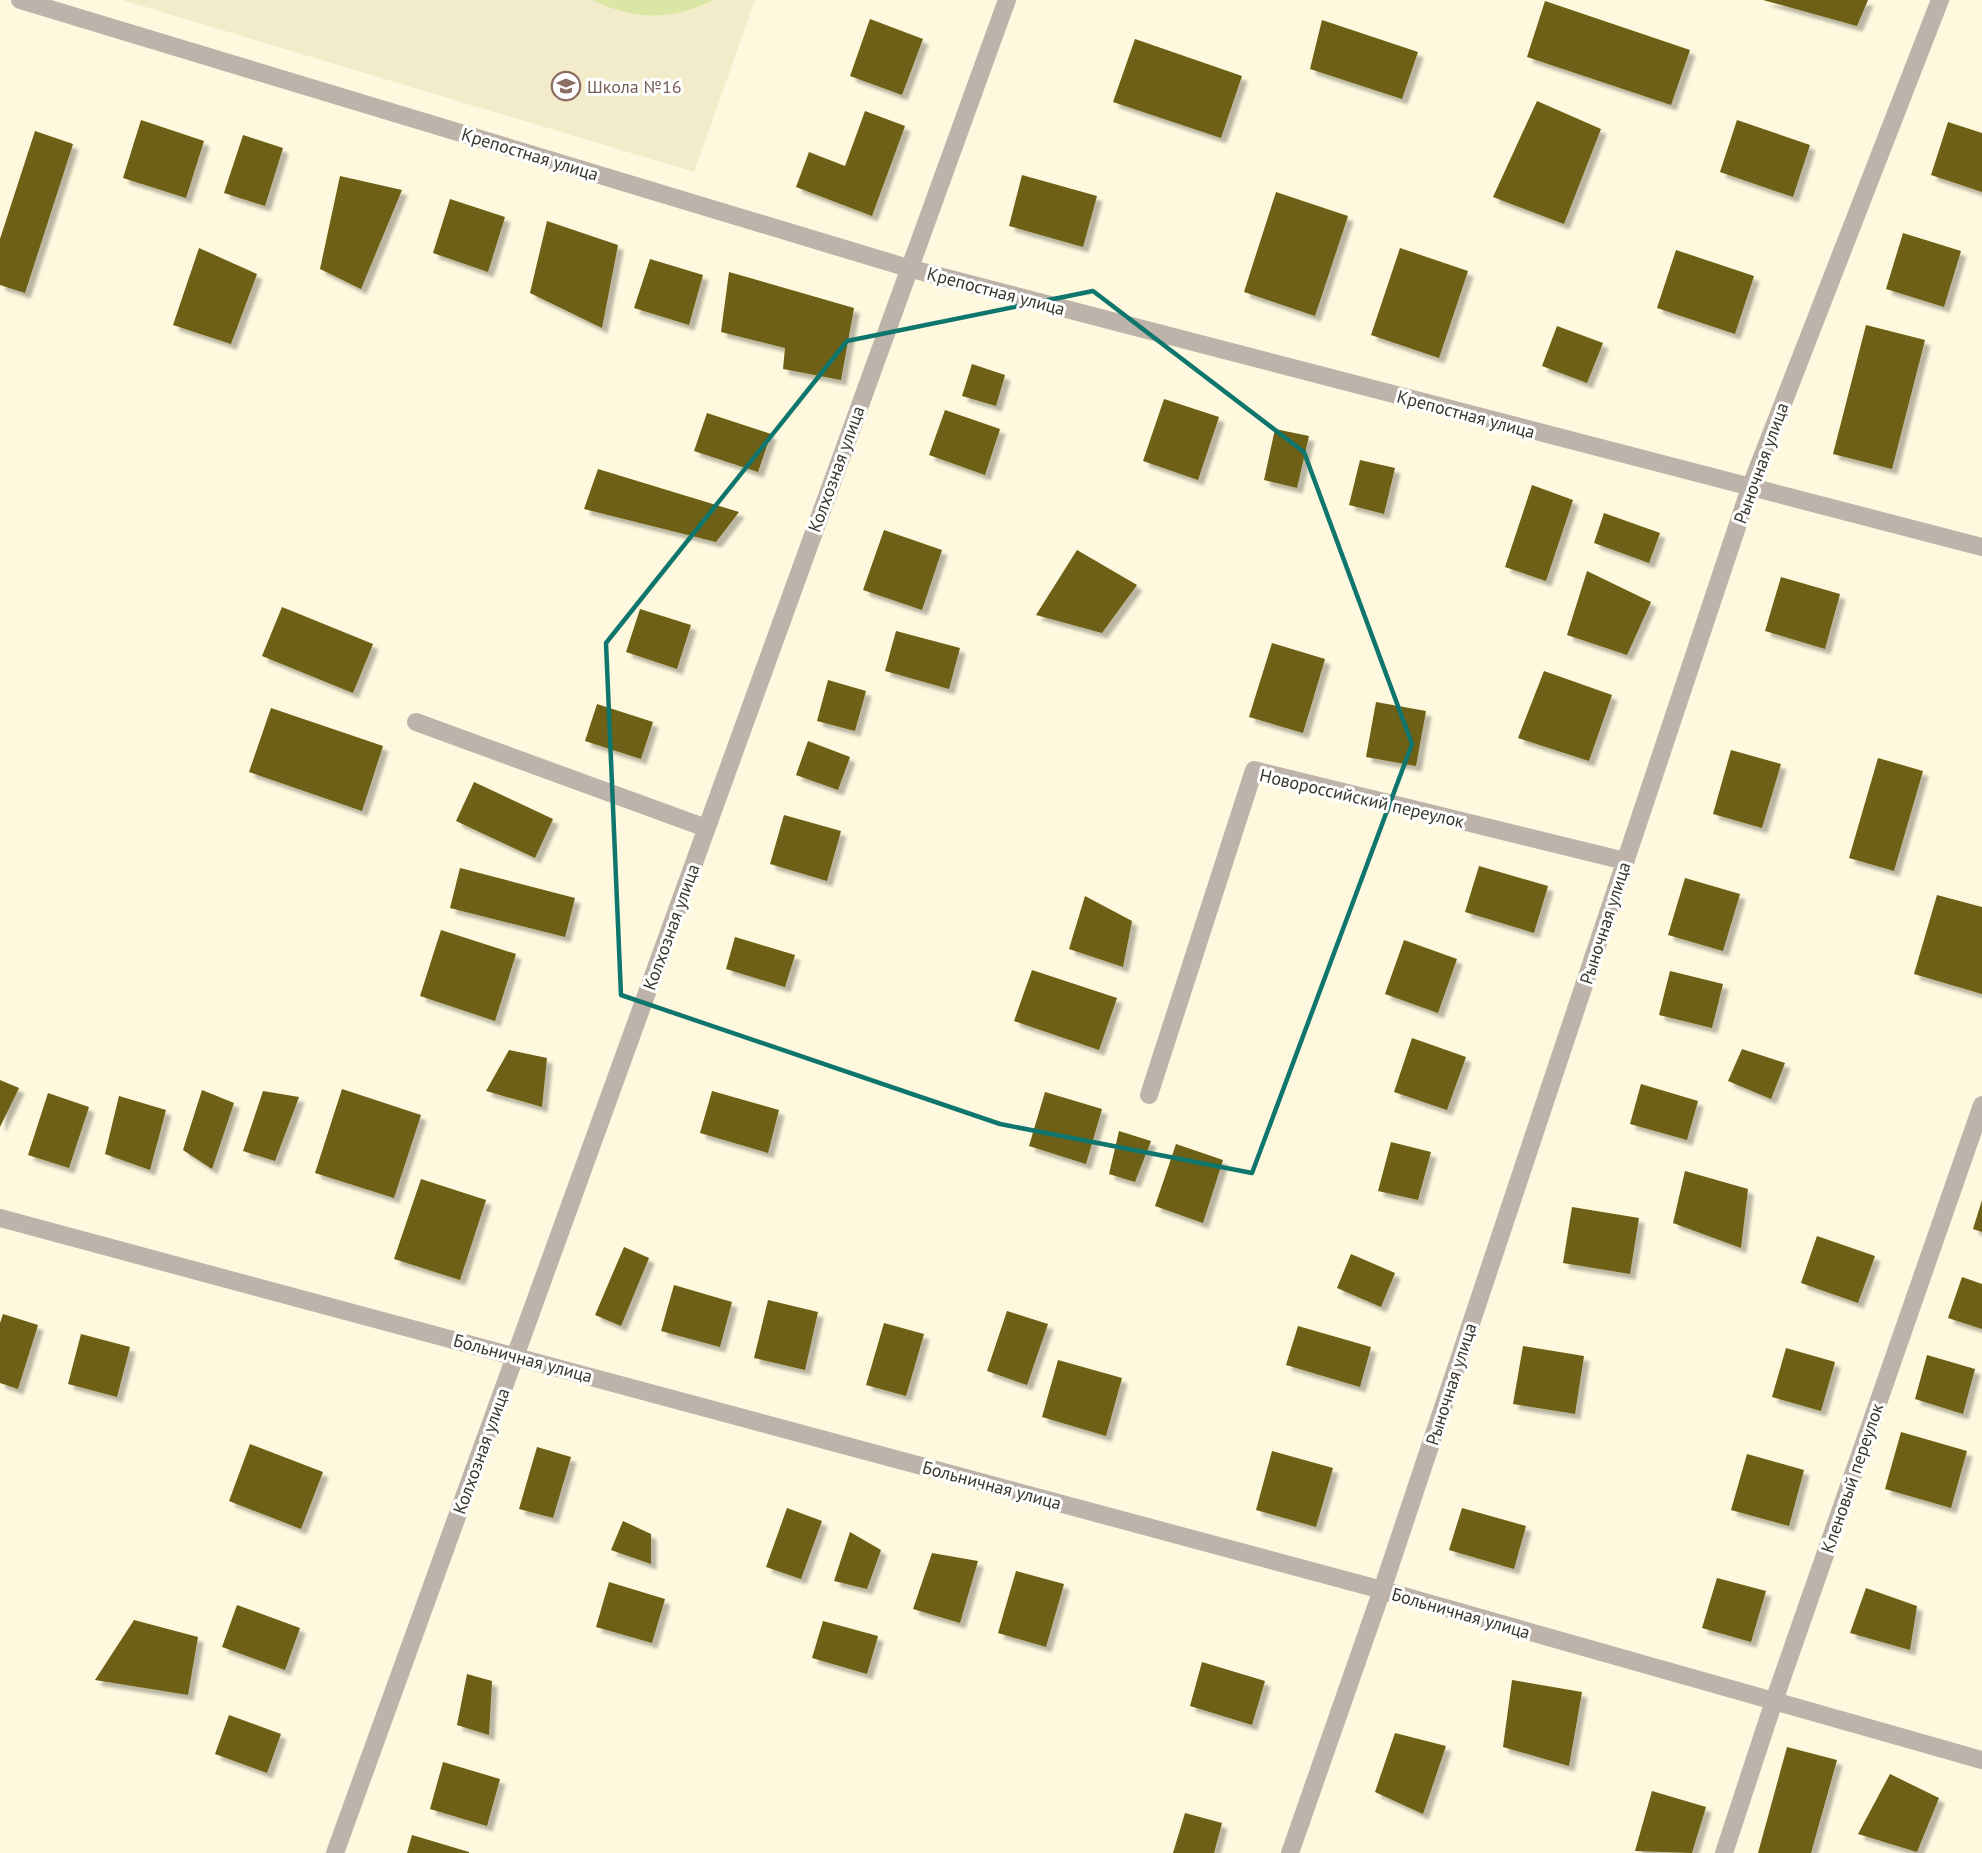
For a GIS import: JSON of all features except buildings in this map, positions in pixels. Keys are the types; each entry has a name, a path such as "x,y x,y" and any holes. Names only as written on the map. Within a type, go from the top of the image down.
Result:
{"street":[{"name":"Крепостная улица","path":"20,0 908,268 1982,547"},
{"name":"Колхозная улица","path":"335,1853 1007,0"},
{"name":"Рыночная улица","path":"1290,1853 1382,1590 1750,488 1940,0"},
{"path":"416,722 706,828"},
{"name":"Новороссийский переулок","path":"1149,1095 1254,770 1625,861"},
{"name":"Кленовый переулок","path":"1724,1853 1774,1701 1982,1105"},
{"name":"Больничная улица","path":"0,1218 1382,1590 1982,1760"}],"highlighted area":[{"path":"1093,291 1304,452 1412,744 1252,1173 1000,1124 621,995 606,643 847,341"}],"shaded area":[{"name":"Школа №16","path":"122,0 755,0 694,172"}],"green space":[{"path":"592,0 713,0 683,12 653,15 623,11"}],"place":[{"name":"Школа №16","path":"566,86"}]}
